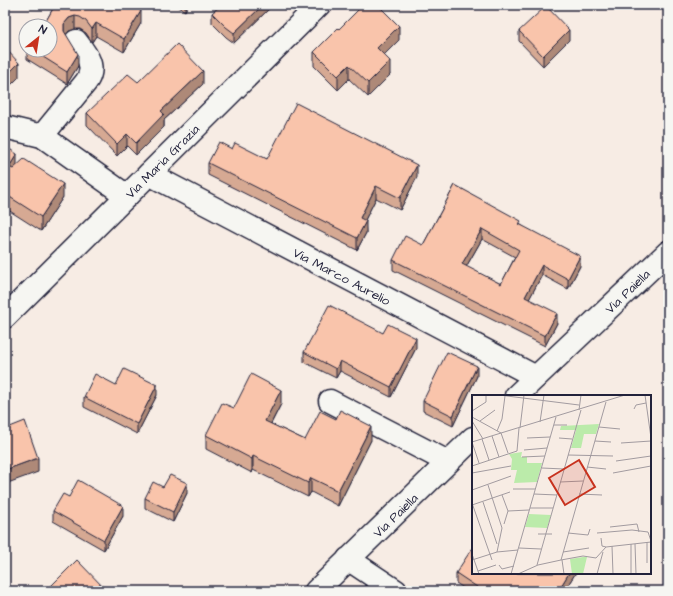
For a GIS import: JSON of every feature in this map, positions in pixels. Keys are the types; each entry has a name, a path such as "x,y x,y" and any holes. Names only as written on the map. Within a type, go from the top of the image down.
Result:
{"street":[{"name":"Via Maria Grazia","path":"5,317 319,5"},
{"path":"42,136 86,82 91,73 92,68 89,59 76,41"},
{"path":"5,127 42,136 127,196"},
{"name":"Via Marco Aurelio","path":"149,174 536,377"},
{"name":"Via Paiella","path":"517,395 668,252"},
{"path":"330,401 448,462"},
{"name":"Via Paiella","path":"316,591 472,439"},
{"path":"348,559 396,591"}],"building":[{"path":"55,5 131,5 141,11 124,39 96,23 92,29 86,21 80,17 75,16 69,18 64,24 64,31 78,54 67,72 45,58 58,58 58,18 48,18"},
{"path":"221,5 263,5 234,33 212,13"},
{"path":"363,5 378,5 399,26 377,48 390,61 368,83 349,65 338,76 314,52"},
{"path":"546,6 569,30 543,56 519,31"},
{"path":"177,44 203,71 161,111 164,114 136,143 127,134 117,144 87,113 128,74 138,82"},
{"path":"5,48 19,63 5,77"},
{"path":"296,103 417,165 400,198 376,186 360,218 366,221 357,238 208,163 219,142 232,149 235,143 267,159"},
{"path":"5,146 17,154 9,167 13,169 24,159 63,184 41,217 5,194"},
{"path":"455,185 521,221 519,224 580,256 568,279 542,265 525,297 557,313 545,336 393,260 405,236 423,245","holes":["482,229 519,250 501,284 462,264"]},
{"path":"329,305 383,333 388,324 416,338 391,387 340,361 336,369 304,352"},
{"path":"447,352 477,366 453,416 423,401"},
{"path":"124,369 157,385 137,424 84,397 95,374 116,385"},
{"path":"251,374 281,390 265,421 305,440 320,411 336,419 340,410 371,426 338,491 311,478 308,483 253,456 252,459 206,435 222,403 234,408"},
{"path":"25,421 38,458 5,470 5,429"},
{"path":"170,475 187,483 173,512 145,498 153,482 163,487"},
{"path":"78,480 123,506 104,540 53,511 63,494 69,497"},
{"path":"472,549 472,574 568,574 558,591 483,591 456,573"},
{"path":"77,560 107,591 46,591"}]}
